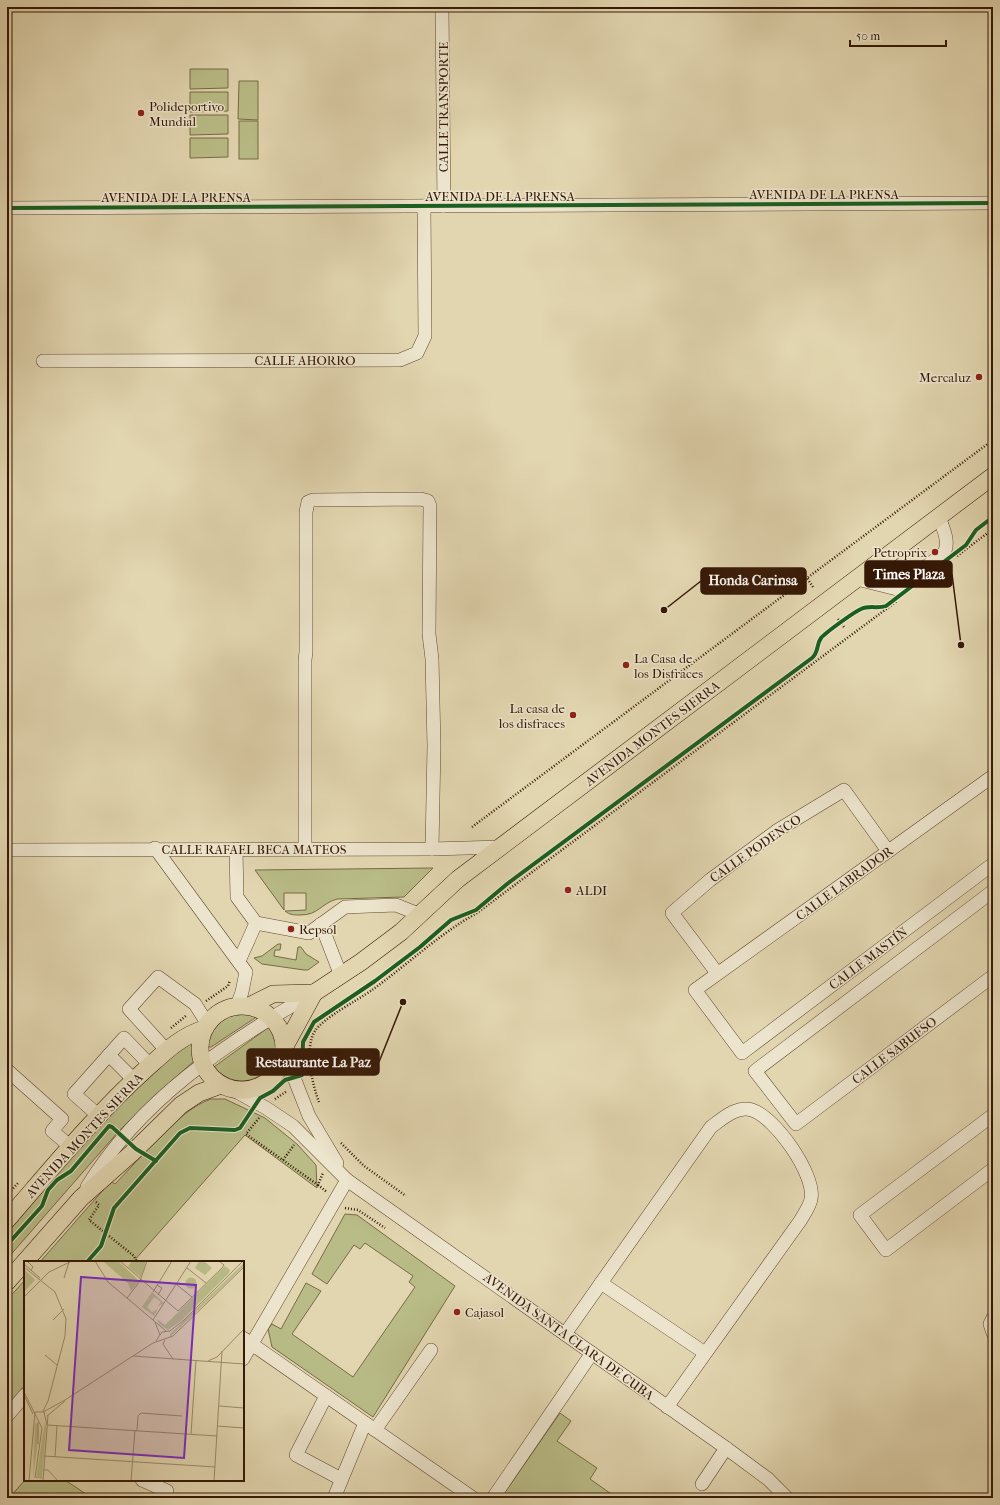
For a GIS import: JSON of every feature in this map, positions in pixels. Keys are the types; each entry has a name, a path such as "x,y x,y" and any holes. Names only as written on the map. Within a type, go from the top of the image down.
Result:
{"main road":[{"name":"AVENIDA MONTES SIERRA","path":"26,1261 81,1198 132,1153 180,1106 199,1093 226,1086 240,1090 251,1089 266,1082 277,1072 284,1050 314,993 341,976 421,915 458,879 500,847 993,476"},
{"path":"243,1006 273,994 314,993"},
{"name":"AVENIDA MONTES SIERRA","path":"7,1220 99,1116 150,1065 189,1034 206,1026 220,1011 243,1006"},
{"path":"243,1006 257,1008 272,1017 281,1032 284,1050"},
{"path":"206,1026 200,1040 200,1052 203,1064 207,1072 226,1086"},
{"name":"AVENIDA MONTES SIERRA","path":"7,1282 24,1263"}],"street":[{"name":"CALLE TRANSPORTE","path":"442,7 444,206"},
{"name":"AVENIDA DE LA PRENSA","path":"7,208 993,203"},
{"name":"CALLE AHORRO","path":"42,361 400,360 417,353 425,336 424,206"},
{"path":"306,849 305,660 307,645 306,512 308,502 313,500 421,499 428,501 430,506 429,634 432,659 434,746 432,849"},
{"path":"856,579 897,589 944,553 947,548 946,536 939,517"},
{"name":"CALLE LABRADOR","path":"695,990 993,776"},
{"name":"CALLE PODENCO","path":"717,973 672,913 710,880 778,830 844,790 888,851"},
{"name":"CALLE RAFAEL BECA MATEOS","path":"7,850 155,848 432,849 500,847"},
{"path":"155,848 243,967"},
{"path":"236,849 237,897 256,923 309,933 344,907 396,905 421,915"},
{"name":"CALLE MASTÍN","path":"695,990 742,1053 993,864"},
{"name":"CALLE MASTÍN","path":"755,1071 993,891"},
{"path":"243,1006 243,967 256,923"},
{"path":"321,924 341,976"},
{"path":"854,968 868,985"},
{"name":"CALLE SABUESO","path":"755,1071 796,1124 993,976"},
{"path":"167,1051 129,1009 158,977 195,1004 206,1026"},
{"name":"AVENIDA MONTES SIERRA","path":"81,1198 101,1166 120,1142 171,1091 203,1064 272,1017 314,993"},
{"path":"99,1116 74,1094 124,1038 150,1065"},
{"name":"AVENIDA SANTA CLARA DE CUBA","path":"284,1050 308,1116 348,1180"},
{"path":"109,1055 134,1080"},
{"path":"7,1070 62,1119 52,1131 71,1147"},
{"name":"AVENIDA SANTA CLARA DE CUBA","path":"226,1086 254,1106 293,1126 348,1180 726,1448 768,1479 787,1498"},
{"path":"565,1334 711,1127 726,1115 741,1110 752,1110 764,1117 784,1136 800,1159 809,1178 812,1198 800,1221 668,1407"},
{"path":"993,1115 860,1215 886,1250 993,1169"},
{"path":"244,1354 247,1341 348,1180"},
{"path":"601,1283 705,1354"},
{"path":"993,1318 990,1324 993,1333"},
{"path":"247,1341 472,1498"},
{"path":"334,1498 341,1480 370,1427 431,1350"},
{"path":"493,1498 592,1353"},
{"path":"326,1396 296,1455 341,1480"},
{"path":"7,1416 24,1397"},
{"path":"702,1484 726,1448"},
{"path":"145,1481 168,1490"}],"path":[{"path":"472,827 993,440"},
{"path":"956,556 993,529"},
{"path":"949,558 970,540"},
{"path":"806,578 813,587"},
{"path":"879,608 900,596"},
{"path":"320,1105 313,1085 310,1045 312,1037 320,1025 372,990 460,922 477,913 900,596"},
{"path":"836,627 845,620"},
{"path":"462,915 476,910 513,879 816,655"},
{"path":"392,968 430,937"},
{"path":"320,1017 356,994"},
{"path":"271,1101 283,1093 292,1090"},
{"path":"254,1106 262,1114 246,1134 318,1186 343,1202 346,1208 358,1210 385,1228"},
{"path":"338,1138 364,1166 406,1196"},
{"path":"283,1160 297,1141"},
{"path":"318,1186 323,1173 320,1168"},
{"path":"101,1197 96,1202 100,1206 89,1220 134,1256 136,1261"},
{"path":"103,1240 108,1227"}],"green space":[{"path":"190,69 228,69 228,88 190,89"},
{"path":"239,81 258,81 258,120 238,119"},
{"path":"190,92 228,92 228,111 190,112"},
{"path":"190,115 228,115 228,134 190,135"},
{"path":"239,121 258,121 258,159 239,159"},
{"path":"190,138 228,138 228,157 190,158"},
{"path":"433,868 404,897 337,899 306,915 292,914 285,911 306,910 306,893 284,893 284,910 255,870"},
{"path":"278,944 281,944 280,950 275,950 274,956 296,960 298,947 301,947 306,954 319,962 308,970 304,970 262,964 254,958 262,956"},
{"path":"246,1013 254,1015 255,1018 211,1047 207,1047 215,1027 220,1022 231,1015"},
{"path":"269,1027 276,1040 276,1053 271,1065 263,1074 252,1079 239,1081 226,1077 214,1067"},
{"path":"192,1042 194,1061 150,1100 118,1132 7,1259 7,1229 86,1138 172,1054"},
{"path":"211,1099 225,1099 265,1118 297,1144 316,1165 317,1188 245,1135 134,1261 41,1261 111,1181 115,1184 160,1136 186,1113"},
{"path":"345,1214 357,1215 455,1286 373,1417 272,1347 268,1329 272,1324 281,1329 306,1283 321,1291 292,1334 353,1377 415,1287 409,1282 413,1276 365,1243 360,1249 354,1245 327,1284 312,1274"},
{"path":"24,1281 24,1386 7,1406 7,1300"},
{"path":"560,1413 571,1421 557,1441 597,1468 590,1479 617,1498 501,1498"},
{"path":"24,1481 66,1481 92,1498 9,1498"}],"cycle path":[{"path":"7,208 993,203"},
{"path":"88,1261 101,1246 114,1208 180,1133 190,1128 235,1130 240,1128 260,1098 273,1091 285,1080 302,1075 303,1042 314,1022 375,981 420,947 451,920 476,910 507,884 812,658 816,653 818,643 821,638 840,623 864,608 886,606 966,545 976,530 993,517"},
{"path":"7,1245 42,1206 48,1190 57,1180 71,1171 109,1126 136,1149 156,1161"}],"place":[{"name":"Polideportivo Mundial","path":"141,113"},
{"name":"Mercaluz","path":"979,377"},
{"name":"Petroprix","path":"935,552"},
{"name":"Honda Carinsa","path":"664,610"},
{"name":"Times Plaza","path":"961,645"},
{"name":"La Casa de los Disfraces","path":"626,665"},
{"name":"La casa de los disfraces","path":"573,715"},
{"name":"ALDI","path":"568,890"},
{"name":"Repsol","path":"291,929"},
{"name":"Restaurante La Paz","path":"403,1002"},
{"name":"Cajasol","path":"457,1312"}]}
